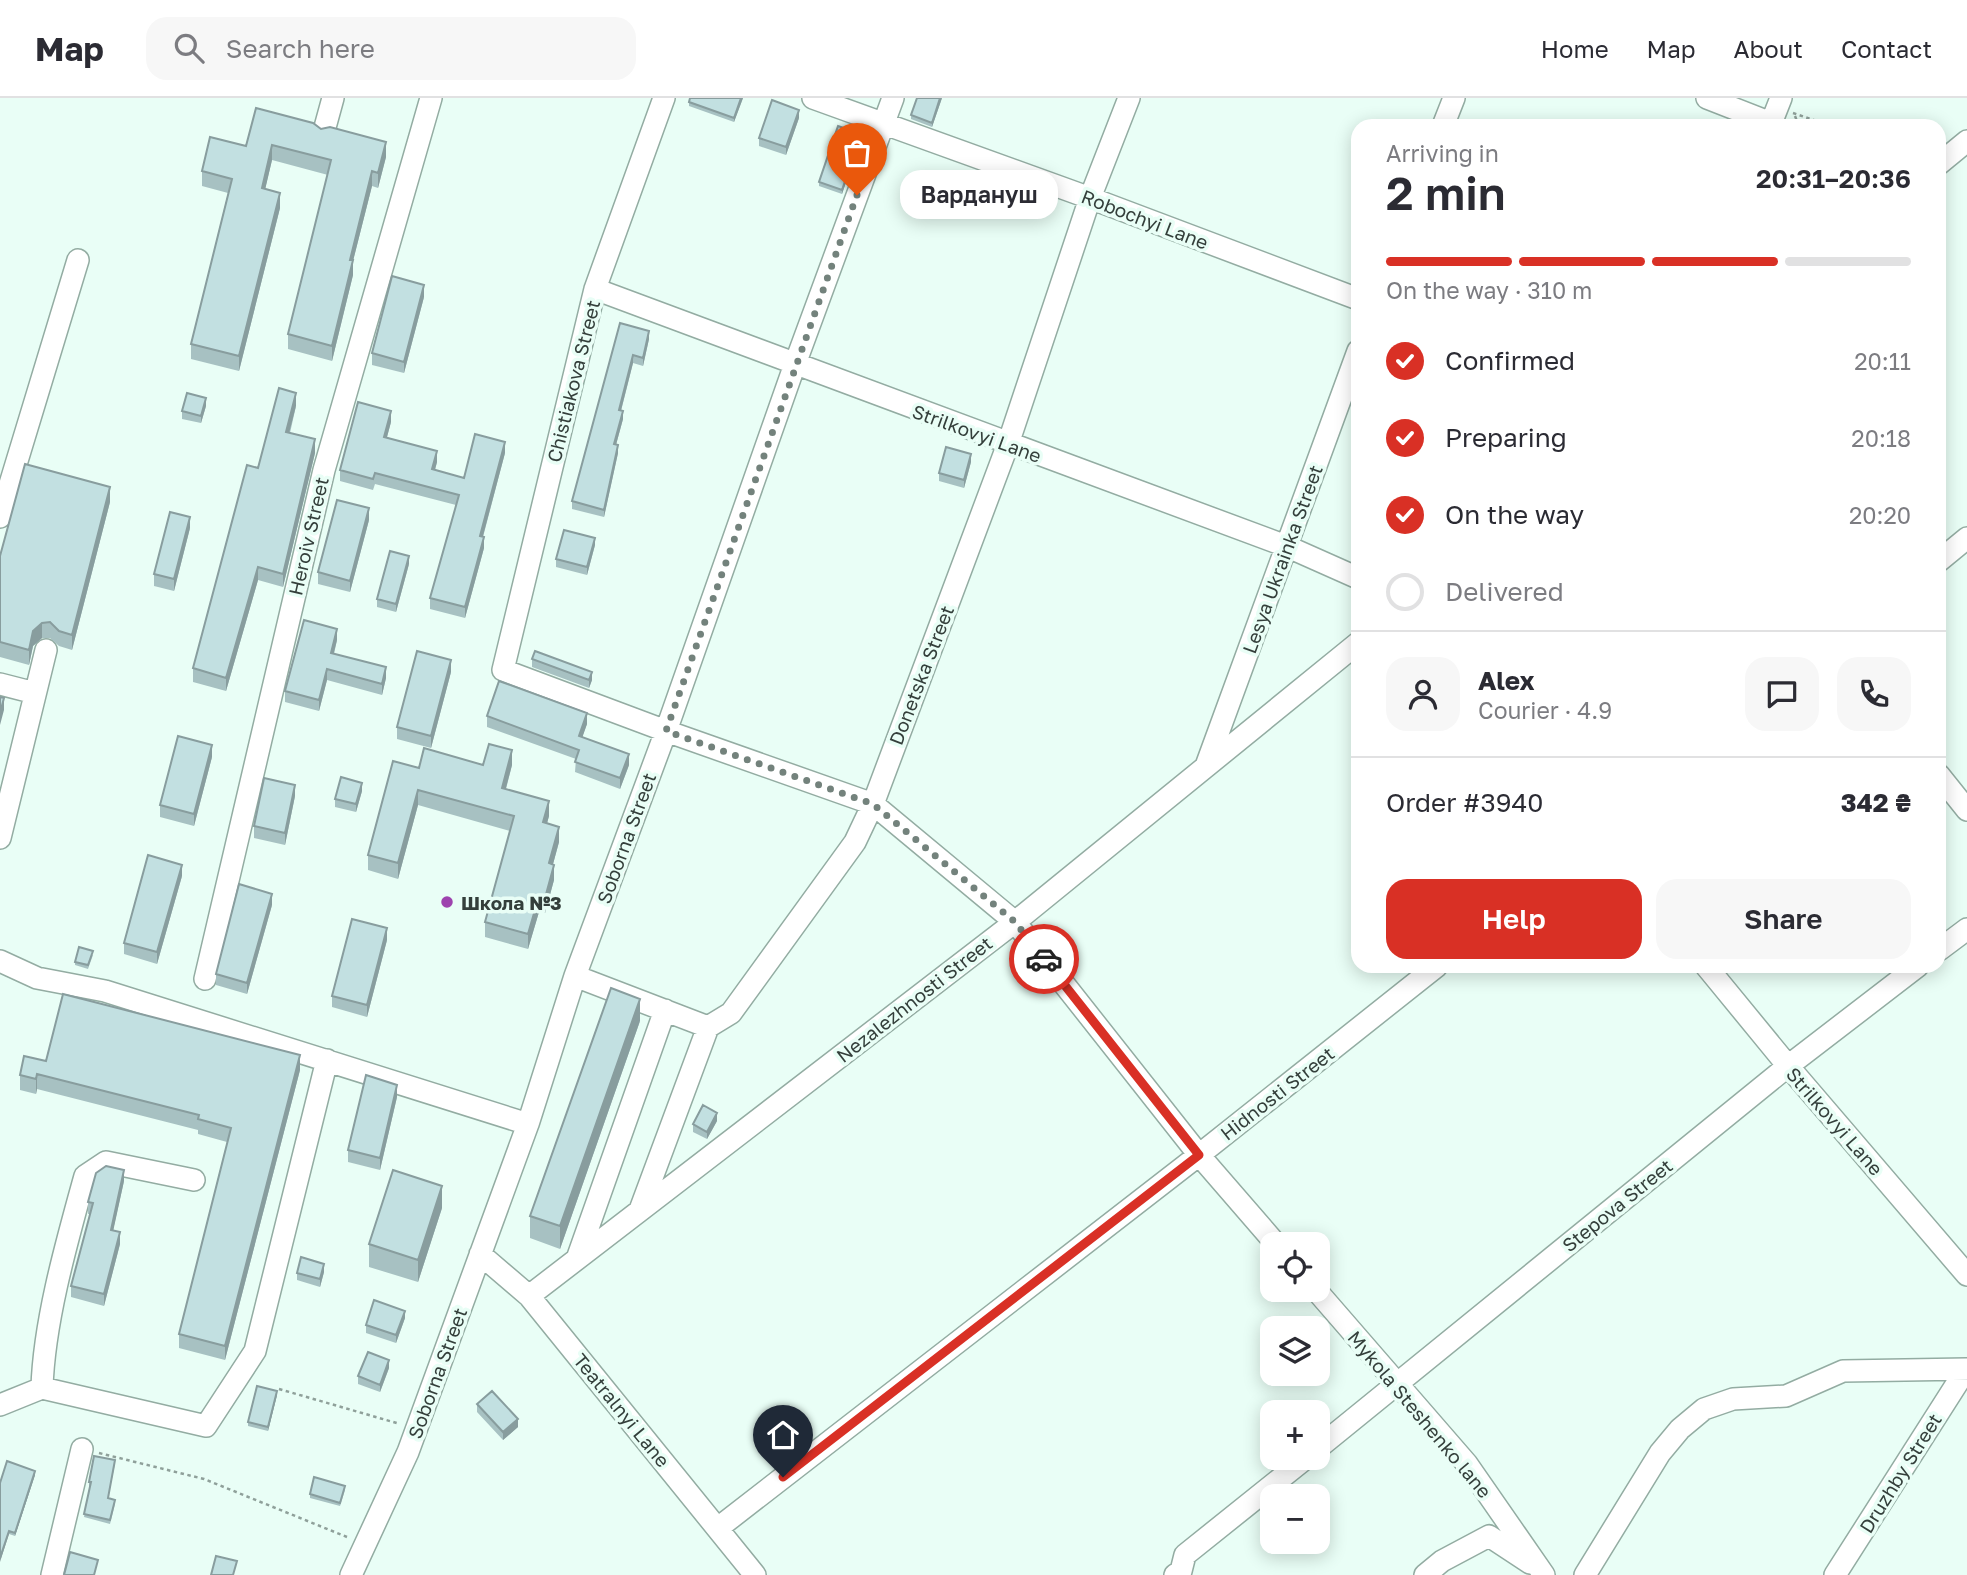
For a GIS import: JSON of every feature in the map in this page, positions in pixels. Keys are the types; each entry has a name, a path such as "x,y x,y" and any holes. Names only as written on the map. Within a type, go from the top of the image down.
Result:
{"street":[{"path":"324,131 333,98"},
{"name":"Heroiv Street","path":"205,979 324,470 431,98"},
{"name":"Chistiakova Street","path":"664,98 595,289 503,670 666,731"},
{"name":"Robochyi Lane","path":"813,98 1351,296"},
{"name":"Soborna Street","path":"351,1575 408,1452 528,1124 575,976 666,731 795,364 893,98"},
{"name":"Donetska Street","path":"708,1027 731,1013 855,842 873,804 1008,444 1090,198 1129,98"},
{"path":"1446,119 1454,98"},
{"path":"1707,98 1779,113"},
{"path":"1946,158 1967,141"},
{"path":"0,517 78,260"},
{"name":"Strilkovyi Lane","path":"595,289 1286,546 1351,575"},
{"name":"Lesya Ukrainka Street","path":"1206,768 1351,370"},
{"path":"1946,555 1967,538"},
{"name":"Nezalezhnosti Street","path":"529,1296 1015,922 1351,649"},
{"path":"0,838 46,650"},
{"path":"0,684 35,693"},
{"path":"666,731 873,804 1015,922 1199,1155 1266,1232"},
{"path":"1946,784 1967,810"},
{"path":"1946,945 1967,929"},
{"path":"0,961 37,978 104,991 528,1124"},
{"name":"Hidnosti Street","path":"718,1528 1199,1155 1428,973"},
{"name":"Strilkovyi Lane","path":"1712,973 1967,1275"},
{"name":"Stepova Street","path":"1330,1438 1788,1066 1909,973"},
{"path":"575,976 708,1027 640,1210"},
{"path":"577,1259 665,1010"},
{"path":"0,1405 42,1388 206,1426 255,1351 327,1060"},
{"path":"42,1388 43,1357 85,1176 106,1162 194,1180"},
{"name":"Teatralnyi Lane","path":"480,1254 529,1296 755,1575"},
{"name":"Mykola Steshenko lane","path":"1326,1302 1467,1464 1543,1573"},
{"path":"1585,1575 1660,1453 1679,1429 1704,1409 1733,1399 1786,1395 1843,1371 1966,1370"},
{"name":"Druzhby Street","path":"1835,1575 1966,1370"},
{"path":"52,1575 82,1449"},
{"path":"1176,1574 1185,1555 1291,1470"},
{"path":"1425,1575 1442,1561 1489,1536 1543,1573"}],"path":[{"path":"1779,113 1803,119"},
{"path":"279,1389 400,1424 408,1452"},
{"path":"82,1449 204,1479 348,1537"}],"building":[{"path":"690,98 741,98 734,118 689,102"},
{"path":"917,98 940,98 932,123 911,115"},
{"path":"772,100 799,110 786,147 759,138"},
{"path":"256,108 313,123 321,129 330,127 386,142 378,173 372,171 332,346 288,334 331,160 272,145 262,188 280,193 239,356 191,344 232,179 202,171 210,137 246,146"},
{"path":"838,126 861,134 842,190 819,182"},
{"path":"392,276 424,285 404,362 372,353"},
{"path":"620,323 649,331 643,358 633,355 619,410 623,411 614,444 618,445 604,510 572,501"},
{"path":"279,388 296,393 286,432 315,439 283,574 258,567 226,678 193,668 247,465 258,468"},
{"path":"187,393 206,398 201,416 182,411"},
{"path":"358,402 391,411 384,437 437,451 432,469 464,478 475,434 505,442 480,536 484,537 465,607 430,598 459,495 375,473 373,479 340,470"},
{"path":"946,447 971,454 964,480 939,473"},
{"path":"25,464 110,487 72,635 59,631 50,622 42,623 33,631 29,650 0,642 0,556"},
{"path":"337,500 369,508 350,581 318,572"},
{"path":"170,512 190,517 174,579 154,574"},
{"path":"564,530 595,538 587,567 556,559"},
{"path":"390,551 409,556 396,604 377,599"},
{"path":"304,620 337,629 331,653 386,667 382,684 327,669 319,700 285,691"},
{"path":"417,651 451,660 431,736 397,727"},
{"path":"535,651 592,672 589,680 532,659"},
{"path":"499,681 587,713 579,736 629,754 620,778 575,762 579,750 487,716"},
{"path":"0,697 4,698 0,713"},
{"path":"178,736 212,745 194,814 160,805"},
{"path":"489,744 512,750 502,788 549,801 543,822 559,827 549,863 554,865 545,898 539,896 528,934 485,922 514,816 418,790 398,863 368,855 393,761 419,768 424,748 483,765"},
{"path":"341,777 362,783 356,804 335,799"},
{"path":"264,778 295,785 285,833 254,826"},
{"path":"148,855 182,865 157,952 124,943"},
{"path":"239,884 272,894 247,983 216,974"},
{"path":"352,919 387,928 367,1005 332,996"},
{"path":"79,947 93,951 88,965 75,962"},
{"path":"611,988 640,999 560,1226 530,1216"},
{"path":"63,994 300,1055 225,1346 179,1334 231,1128 198,1119 199,1115 37,1074 36,1079 20,1075 24,1056 46,1061"},
{"path":"366,1075 397,1085 380,1158 348,1150"},
{"path":"703,1105 717,1113 707,1132 693,1124"},
{"path":"106,1166 124,1170 111,1230 120,1232 104,1294 71,1286 93,1203 88,1202 96,1173"},
{"path":"393,1170 442,1186 418,1260 369,1244"},
{"path":"301,1257 324,1264 320,1279 297,1273"},
{"path":"374,1300 405,1311 396,1335 366,1325"},
{"path":"368,1352 389,1360 380,1385 358,1376"},
{"path":"257,1386 277,1391 268,1427 248,1422"},
{"path":"492,1391 518,1419 503,1432 477,1404"},
{"path":"94,1456 115,1460 108,1498 115,1500 110,1520 84,1514"},
{"path":"7,1461 35,1471 15,1533 9,1531 0,1558 0,1483"},
{"path":"314,1477 345,1486 340,1503 310,1494"},
{"path":"70,1552 98,1560 94,1575 64,1575"},
{"path":"216,1556 237,1561 233,1575 211,1575"}],"way so far":[{"path":"857,195 666,731 873,804 1015,922 1044,959"}],"place":[{"name":"Вардануш","path":"857,195"},
{"name":"Школа №3","path":"447,902"}],"route":[{"path":"783,1477 1199,1155 1044,959"}]}
